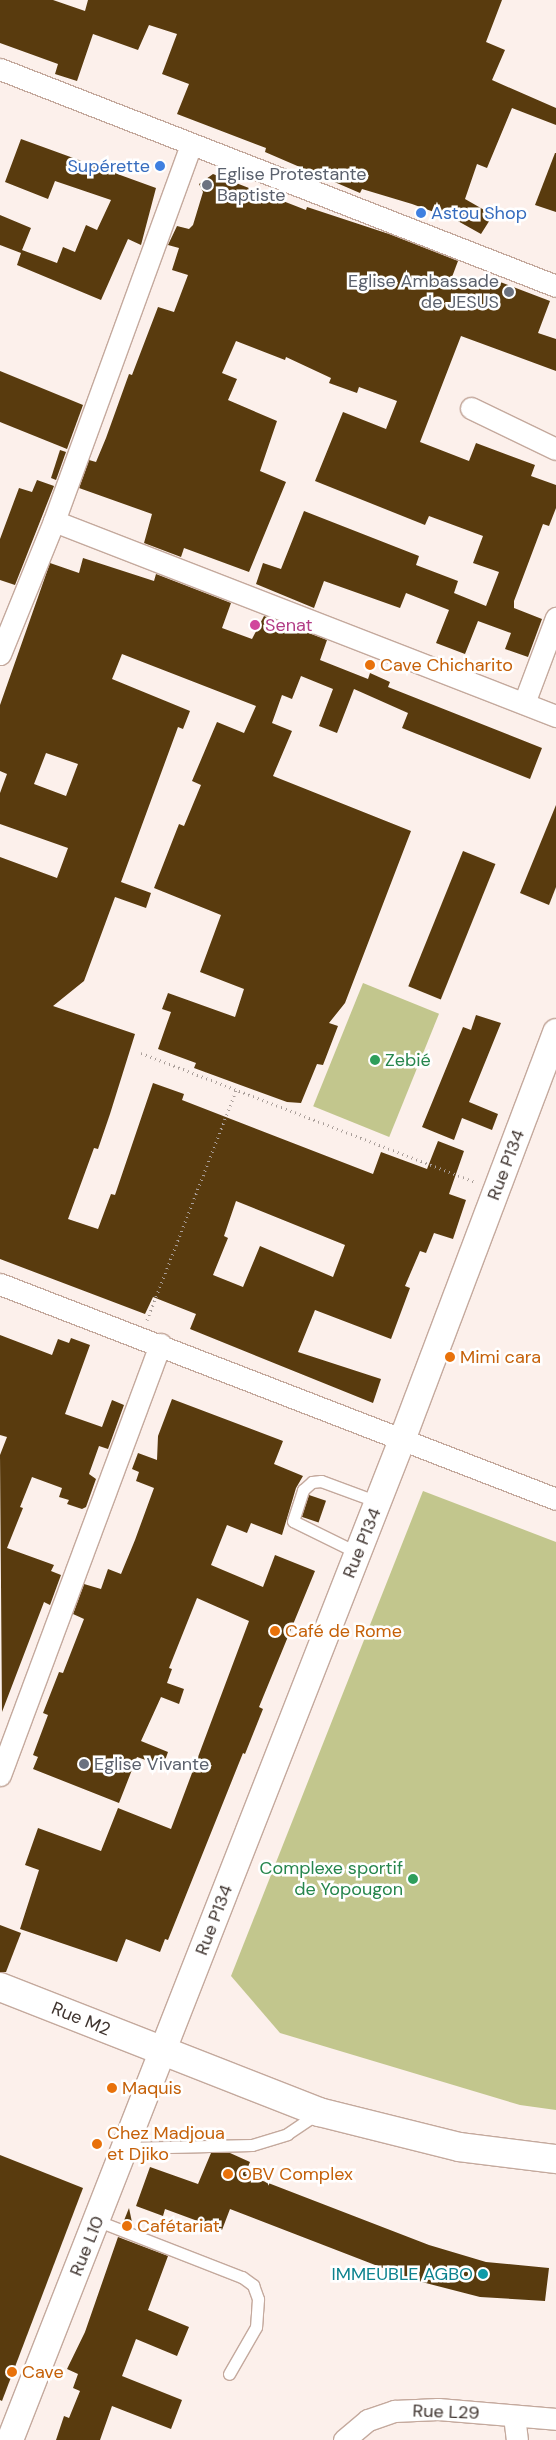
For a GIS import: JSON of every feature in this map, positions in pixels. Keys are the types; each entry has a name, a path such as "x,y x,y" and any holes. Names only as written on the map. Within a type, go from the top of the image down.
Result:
{"main road":[{"name":"Rue M2","path":"0,1988 319,2112 459,2147 556,2159"}],"street":[{"path":"0,69 191,146 556,286"},
{"path":"0,654 54,521 191,146"},
{"path":"471,408 556,449"},
{"path":"54,521 556,716"},
{"path":"524,703 556,618"},
{"name":"Rue P134","path":"162,2052 402,1440 556,1032"},
{"path":"0,1284 556,1499"},
{"path":"0,1775 150,1341"},
{"name":"Rue L10","path":"10,2440 98,2221 162,2052"},
{"name":"Rue L29","path":"344,2440 368,2420 394,2411 438,2409 556,2419"},
{"path":"514,2416 517,2440"}],"lane":[{"path":"358,1553 293,1521 304,1490 312,1482 321,1481 378,1502"},
{"path":"126,2148 252,2145 287,2134 319,2112"},
{"path":"98,2221 242,2277 253,2285 258,2299 256,2327 229,2374"}],"path":[{"path":"141,1053 497,1190"},
{"path":"150,1341 236,1090"}],"green space":[{"name":"Zebié","path":"363,983 439,1014 389,1137 313,1106"},
{"name":"Complexe sportif de Yopougon","path":"423,1491 556,1542 556,2110 520,2105 280,2033 231,1976"}],"building":[{"path":"0,0 53,0 85,11 88,0 502,0 486,42 505,50 492,80 556,108 556,125 512,108 487,168 477,164 465,199 493,215 481,234 456,220 412,204 362,189 360,193 265,152 266,148 177,114 189,84 162,74 177,34 149,25 138,50 93,34 77,81 55,74 58,64 0,43"},
{"path":"21,139 156,188 141,245 128,239 101,300 17,265 21,253 0,245 0,215 31,228 22,250 57,263 63,247 75,252 86,225 97,230 111,200 55,181 48,199 5,182"},
{"path":"556,153 556,212 535,205"},
{"path":"213,174 306,210 307,207 389,234 458,261 452,277 486,289 490,278 550,301 538,333 556,339 556,371 461,336 420,442 469,461 476,443 535,465 531,476 556,485 556,508 549,526 543,524 514,601 514,608 542,619 528,657 505,649 511,633 478,621 465,654 436,643 449,610 406,593 400,608 324,581 314,608 256,584 263,563 281,569 304,511 419,556 416,565 458,581 454,593 486,606 499,572 473,563 483,536 429,516 425,525 315,481 343,412 386,429 397,401 359,387 357,393 329,383 331,378 286,357 285,360 236,341 222,373 237,379 228,400 277,421 260,471 286,482 249,572 184,548 181,557 144,543 152,514 79,488 89,460 96,462 129,374 132,375 158,307 174,312 188,275 172,270 179,248 168,245 177,226 189,229 193,225 203,192 199,184"},
{"path":"0,371 83,405 67,449 0,422"},
{"path":"60,450 66,452 56,480 51,478"},
{"path":"37,480 54,486 15,585 0,580 0,539 19,488 32,492"},
{"path":"83,558 154,581 156,574 231,603 222,628 252,639 264,616 327,640 320,660 368,679 370,673 390,682 388,687 542,748 530,779 402,728 408,713 354,689 337,733 319,726 333,689 301,676 292,699 282,695 272,723 292,731 273,776 411,831 345,1003 329,1023 338,1026 323,1065 317,1064 301,1103 287,1102 194,1068 196,1063 158,1049 171,1012 162,1009 168,993 235,1017 244,989 200,972 221,915 154,888 179,824 184,826 201,785 192,781 217,722 244,733 256,706 122,654 112,679 190,711 183,729 178,727 121,882 151,893 146,908 115,897 84,981 53,1006 135,1034 98,1149 94,1148 68,1219 98,1229 111,1194 115,1195 153,1083 184,1094 182,1100 373,1174 381,1152 427,1169 438,1141 464,1151 449,1194 466,1200 453,1239 434,1233 426,1253 420,1251 405,1286 410,1288 391,1339 315,1310 298,1352 381,1379 373,1403 190,1329 196,1314 153,1297 145,1314 0,1259 0,857 57,878 68,848 0,824 0,793 7,774 0,771 0,705 50,563 79,573","holes":["46,753 78,764 66,796 34,784","236,1201 345,1245 333,1277 260,1246 243,1287 213,1275 228,1238 224,1236"]},
{"path":"556,805 556,887 549,905 520,893"},
{"path":"463,851 495,864 441,999 408,986"},
{"path":"476,1015 501,1023 469,1102 498,1114 492,1130 462,1118 454,1140 422,1127 463,1027 471,1030"},
{"path":"0,1335 52,1355 58,1339 69,1343 71,1338 90,1345 65,1414 102,1427 112,1400 124,1405 108,1449 99,1446 89,1474 96,1479 86,1507 82,1509 67,1504 69,1500 59,1497 62,1488 32,1477 20,1507 23,1508 7,1548 54,1565 51,1571 61,1575 50,1605 44,1602 2,1712 0,1455 7,1437 0,1435"},
{"path":"172,1399 283,1441 274,1464 303,1476 296,1488 282,1535 251,1523 247,1533 227,1525 211,1565 263,1587 275,1555 315,1571 259,1707 263,1709 245,1754 243,1753 168,1940 165,1939 160,1952 126,1939 117,1962 20,1929 39,1870 25,1865 38,1828 101,1851 118,1808 171,1829 249,1621 197,1598 169,1668 172,1669 167,1683 184,1689 179,1704 161,1697 141,1741 168,1752 163,1766 137,1757 119,1803 33,1769 38,1757 33,1755 48,1715 43,1713 59,1672 63,1673 84,1619 73,1614 84,1584 101,1589 108,1569 121,1574 135,1540 154,1488 136,1481 139,1472 132,1469 138,1453 157,1460 158,1436"},
{"path":"309,1495 326,1501 319,1523 302,1517"},
{"path":"0,1925 21,1933 6,1972 0,1972"},
{"path":"211,2153 230,2153 250,2162 245,2174 429,2245 486,2262 549,2268 545,2301 480,2297 414,2280 230,2209 222,2230 165,2209 163,2216 136,2206 150,2167 198,2184"},
{"path":"0,2155 83,2188 2,2401 0,2400"},
{"path":"129,2208 133,2227 123,2223"},
{"path":"118,2237 168,2256 148,2310 189,2327 177,2356 136,2339 122,2376 182,2400 171,2429 112,2406 100,2440 56,2440 64,2416 69,2418 80,2391 73,2388 78,2374 67,2369 85,2332"}],"place":[{"name":"Supérette","path":"160,166"},
{"name":"Eglise Protestante Baptiste","path":"207,185"},
{"name":"Astou Shop","path":"421,213"},
{"name":"Eglise Ambassade de JESUS","path":"509,292"},
{"name":"Senat","path":"255,625"},
{"name":"Cave Chicharito","path":"370,665"},
{"name":"Zebié","path":"375,1060"},
{"name":"Mimi cara","path":"450,1357"},
{"name":"Café de Rome","path":"275,1631"},
{"name":"Eglise Vivante","path":"84,1764"},
{"name":"Complexe sportif de Yopougon","path":"413,1879"},
{"name":"Maquis","path":"112,2088"},
{"name":"Chez Madjoua et Djiko","path":"97,2144"},
{"name":"OBV Complex","path":"228,2174"},
{"name":"Cafétariat","path":"127,2226"},
{"name":"IMMEUBLE AGBO","path":"483,2274"},
{"name":"Cave","path":"12,2372"}]}
